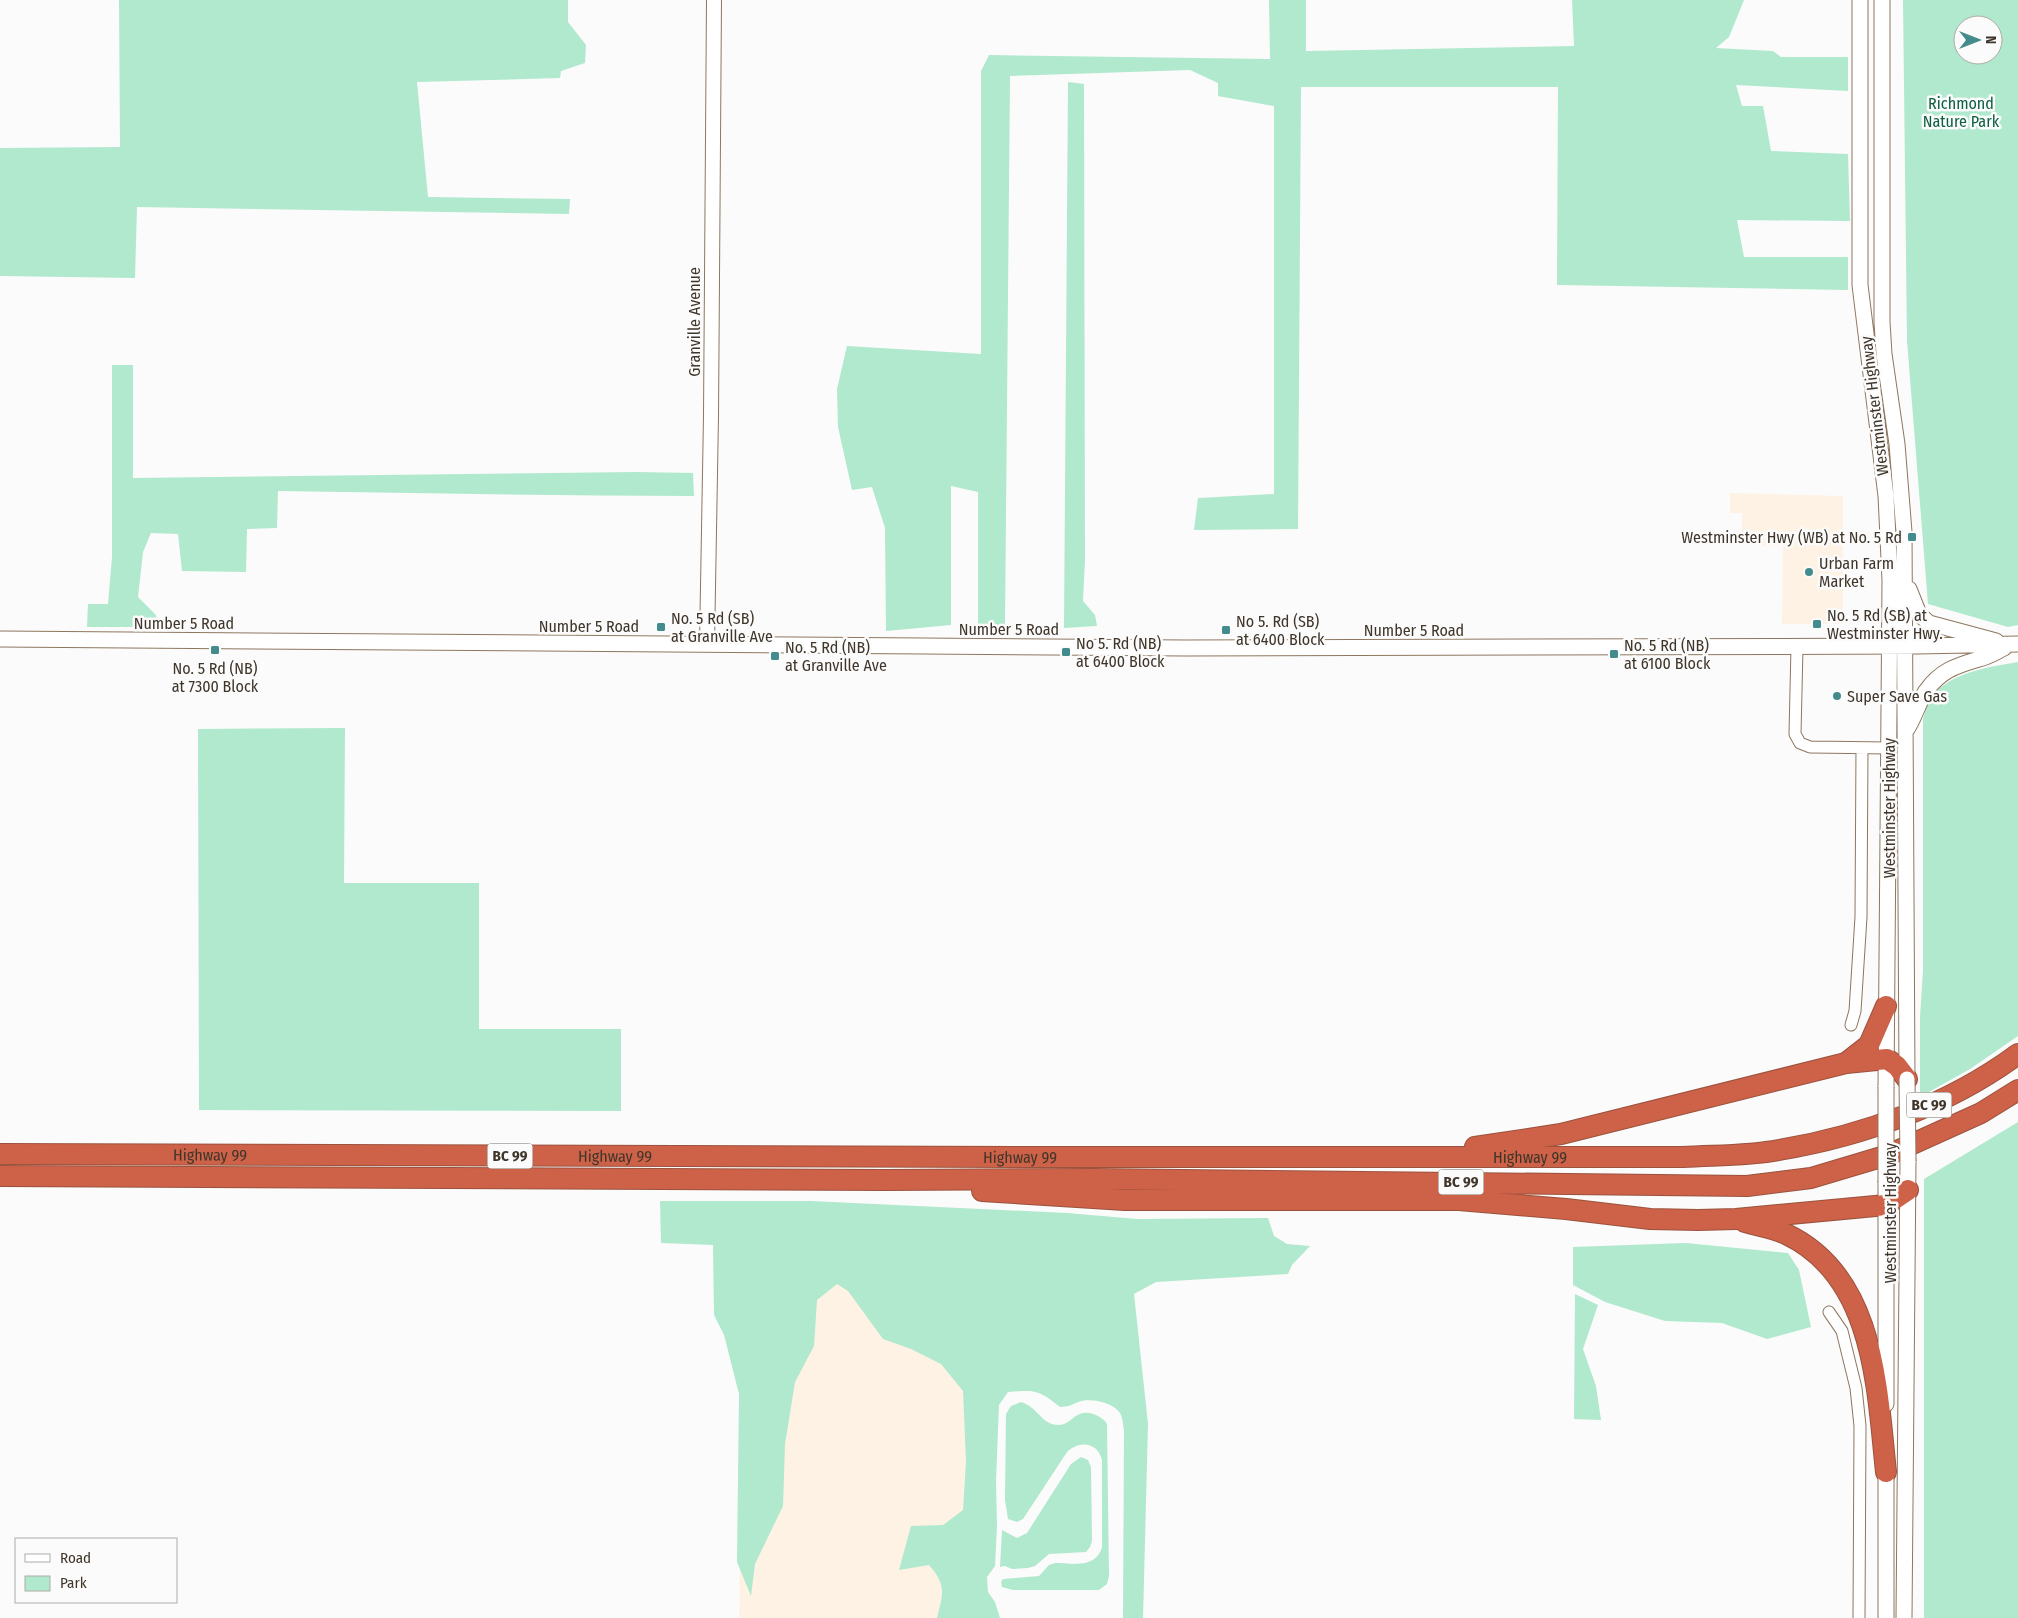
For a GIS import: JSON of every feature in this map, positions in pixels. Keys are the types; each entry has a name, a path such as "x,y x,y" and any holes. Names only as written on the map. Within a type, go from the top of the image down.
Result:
{"highway":[{"path":"1846,1063 1869,1045 1886,1006"},
{"name":"Highway 99","path":"0,1154 1683,1157 1777,1151 1833,1139 1880,1125 1921,1109 1963,1088 2018,1054"},
{"path":"1432,1158 1466,1149 1561,1134 1846,1063 1886,1059 1897,1066 1907,1079"},
{"name":"Highway 99","path":"0,1176 886,1180 1114,1179 1747,1186 1811,1178 1888,1155 1981,1113 2018,1090"},
{"path":"886,1180 941,1189 1125,1200 1458,1200 1566,1208 1650,1219 1736,1219 1886,1205 1908,1182"},
{"path":"1736,1219 1786,1234 1816,1254 1835,1274 1848,1295 1859,1317 1873,1364 1886,1472"}],"main road":[{"name":"Westminster Highway","path":"1860,0 1860,285 1886,496 1890,580 1886,1006 1886,1618"},
{"name":"Westminster Highway","path":"1882,0 1882,322 1901,481 1906,646 1908,1182 1904,1618"},
{"path":"1905,581 1915,606 1929,623 2015,645"},
{"name":"Number 5 Road","path":"0,639 1185,648 2015,645"},
{"path":"1906,731 1915,718 1926,692 1933,682 1944,673 1962,663 1980,659 2015,645"}],"street":[{"name":"Granville Avenue","path":"707,644 711,416 714,0"},
{"name":"Westminster Highway","path":"1797,647 1796,738 1800,743 1810,747 1889,748"},
{"name":"Westminster Highway","path":"1851,1025 1855,1011 1861,917 1862,748"},
{"path":"1829,1312 1842,1331 1856,1388 1860,1426 1859,1618"}],"shaded area":[{"path":"1730,493 1843,496 1843,624 1782,624 1783,546 1742,545 1742,513 1730,513"},
{"path":"745,1261 984,1265 980,1618 739,1618"}],"green space":[{"path":"119,0 568,0 568,22 586,45 585,63 561,71 560,78 417,82 428,197 570,199 569,214 137,207 135,278 0,276 0,148 120,147"},
{"path":"1269,0 1306,0 1306,51 1574,46 1572,0 1744,0 1729,37 1716,48 1773,51 1781,57 1848,57 1848,91 1736,85 1742,106 1763,106 1771,151 1848,154 1850,221 1737,220 1744,257 1848,257 1848,290 1557,285 1558,87 1301,87 1298,529 1194,530 1198,498 1274,494 1274,106 1218,96 1218,83 1190,70 1010,76 1005,625 978,625 978,492 951,486 951,625 886,631 885,528 872,487 852,490 838,427 837,389 847,346 981,354 981,71 989,55 1270,59"},
{"name":"Richmond Nature Park","path":"1903,0 2018,0 2018,625 2008,627 1928,604 1907,341"},
{"path":"1068,82 1084,84 1085,560 1083,601 1095,615 1097,626 1064,628"},
{"path":"112,365 133,365 133,478 693,473 694,496 278,491 277,528 247,529 246,572 182,571 178,534 151,533 143,552 138,597 156,615 157,627 87,627 88,604 108,604 112,557"},
{"path":"2018,662 2018,1036 1970,1069 1920,1097 1920,1017 1923,970 1923,719 1931,697 1949,682 1971,672"},
{"path":"345,728 344,883 479,883 479,1029 621,1029 621,1111 199,1110 198,729"},
{"path":"2018,1122 2018,1618 1924,1618 1924,1179"},
{"path":"660,1201 811,1201 1067,1213 1137,1219 1268,1218 1274,1236 1287,1244 1310,1246 1292,1265 1288,1274 1156,1282 1134,1294 1148,1424 1143,1618 1123,1618 1124,1431 1121,1415 1114,1407 1102,1402 1089,1400 1060,1407 1041,1394 1024,1391 1008,1392 999,1405 995,1566 987,1577 988,1592 995,1602 1000,1618 937,1618 942,1590 935,1572 929,1565 899,1570 911,1526 943,1525 963,1510 966,1461 963,1391 941,1364 911,1349 883,1339 848,1291 837,1284 817,1300 814,1346 795,1382 785,1444 783,1506 755,1564 751,1596 737,1562 739,1394 724,1335 714,1315 713,1245 661,1243"},
{"path":"1686,1243 1788,1253 1799,1270 1811,1327 1767,1339 1722,1323 1665,1321 1605,1302 1573,1285 1573,1247"},
{"path":"1575,1294 1598,1305 1583,1349 1596,1386 1601,1420 1574,1419"},
{"path":"1021,1402 1027,1404 1048,1423 1054,1425 1068,1422 1077,1415 1084,1413 1099,1417 1107,1424 1109,1576 1107,1584 1099,1590 1013,1590 1002,1587 1001,1582 1003,1579 1039,1576 1049,1565 1055,1563 1076,1564 1089,1562 1095,1559 1102,1547 1102,1460 1097,1449 1092,1446 1077,1446 1067,1452 1023,1519 1017,1522 1008,1519 1005,1500 1006,1414 1011,1406"},
{"path":"1081,1457 1088,1460 1091,1467 1092,1541 1090,1547 1086,1552 1049,1554 1035,1566 1028,1568 1012,1569 1005,1566 1000,1567 1002,1530 1017,1538 1027,1533 1071,1464"}],"place":[{"name":"Westminster Hwy (WB) at No. 5 Rd","path":"1912,537"},
{"name":"Urban Farm Market","path":"1809,572"},
{"name":"No. 5 Rd (SB) at Westminster Hwy.","path":"1817,624"},
{"name":"No. 5 Rd (SB) at Granville Ave","path":"661,627"},
{"name":"No 5. Rd (SB) at 6400 Block","path":"1226,630"},
{"name":"No. 5 Rd (NB) at 7300 Block","path":"215,650"},
{"name":"No 5. Rd (NB) at 6400 Block","path":"1066,652"},
{"name":"No. 5 Rd (NB) at 6100 Block","path":"1614,654"},
{"name":"No. 5 Rd (NB) at Granville Ave","path":"775,656"},
{"name":"Super Save Gas","path":"1837,696"}]}
